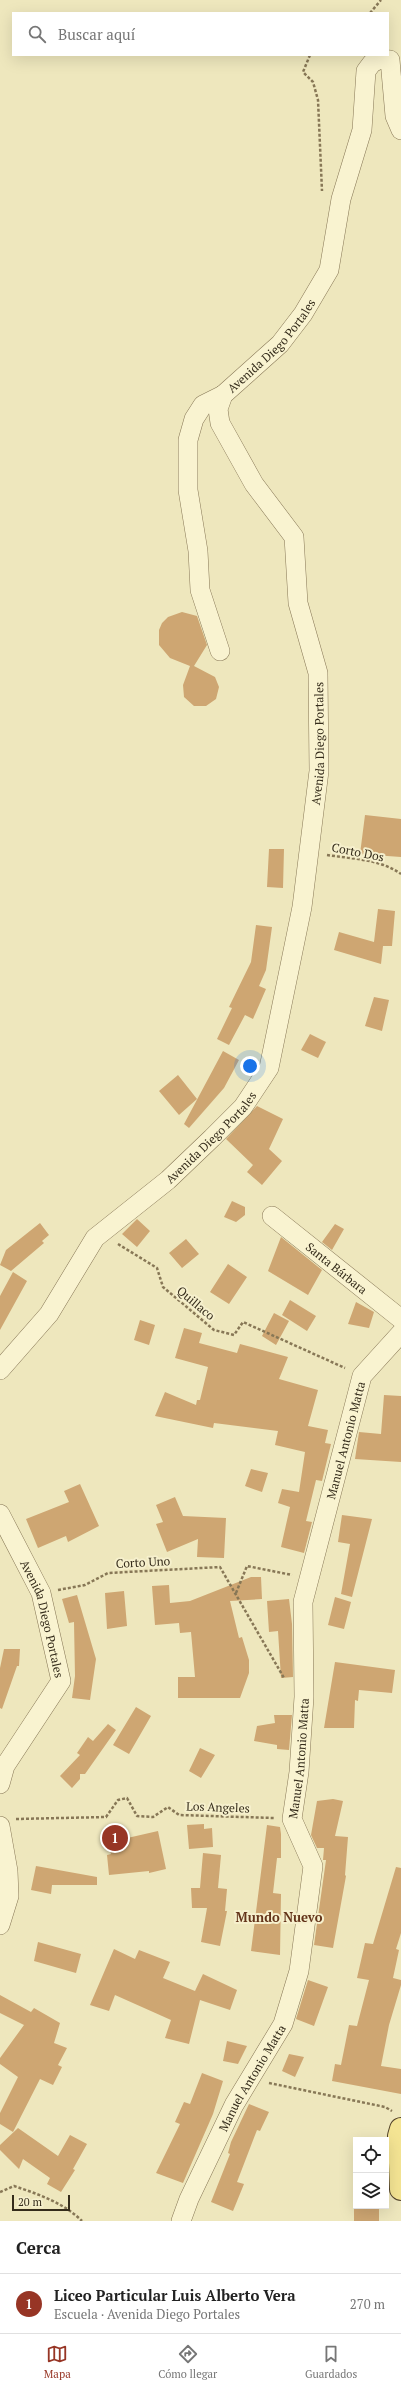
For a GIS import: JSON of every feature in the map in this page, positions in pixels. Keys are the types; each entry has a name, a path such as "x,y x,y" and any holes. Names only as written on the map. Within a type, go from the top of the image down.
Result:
{"main road":[{"path":"398,2121 401,2189"}],"street":[{"name":"Avenida Diego Portales","path":"0,1370 50,1314 95,1238 168,1180 212,1138 243,1107 269,1068 302,907 309,852 319,771 318,673 298,603 294,537 254,484 220,423 218,409 223,395 280,344 303,314 329,270 341,199 362,130 366,71 372,63 380,59 390,60 395,116 401,130"},
{"path":"220,651 200,590 198,552 188,490 188,440 194,419 203,405 223,395"},
{"name":"Santa Bárbara","path":"272,1216 401,1319"},
{"name":"Manuel Antonio Matta","path":"181,2221 234,2105 254,2075 283,2024 299,1971 313,1866 292,1819 304,1706 303,1602 362,1376 401,1333"},
{"name":"Avenida Diego Portales","path":"0,1514 41,1593 61,1681 5,1766 0,1784"},
{"path":"0,1925 9,1896 4,1823"}],"path":[{"path":"371,12 381,0"},
{"path":"310,56 303,72 313,82 318,100 322,198"},
{"name":"Corto Dos","path":"309,852 377,863 392,868 401,874"},
{"name":"Quillaco","path":"95,1238 120,1244 157,1268 163,1287 214,1330 234,1335 243,1322 362,1376"},
{"path":"236,1593 247,1566 310,1579"},
{"name":"Corto Uno","path":"41,1593 85,1584 108,1573 220,1567 283,1676 304,1706"},
{"name":"Los Angeles","path":"4,1823 106,1817 118,1800 127,1798 137,1816 153,1817 168,1807 179,1815 292,1819"},
{"path":"254,2075 264,2082 385,2107 398,2121"},
{"path":"0,2192 14,2186 31,2191 72,2211 82,2221"}],"building":[{"path":"182,612 197,616 207,645 194,666 215,677 219,687 216,699 206,706 194,706 184,697 183,685 190,666 170,658 159,645 159,630 162,623 168,617"},
{"path":"365,815 401,819 401,857 360,854"},
{"path":"269,849 284,849 283,888 267,887"},
{"path":"378,909 395,911 392,946 383,946 381,964 334,950 339,932 374,942"},
{"path":"256,925 272,927 266,970 259,986 266,989 253,1019 245,1015 229,1045 217,1039 232,1008 229,1007 251,962"},
{"path":"374,997 389,1000 382,1031 365,1026"},
{"path":"310,1034 326,1042 318,1058 301,1050"},
{"path":"223,1051 239,1060 224,1088 189,1128 184,1124"},
{"path":"178,1075 197,1099 179,1115 159,1091"},
{"path":"257,1106 283,1119 269,1149 282,1161 262,1185 247,1172 253,1165 226,1139"},
{"path":"232,1201 245,1207 245,1215 236,1222 224,1217"},
{"path":"137,1219 150,1231 137,1247 122,1234"},
{"path":"40,1223 49,1235 42,1241 44,1243 11,1271 0,1265 6,1250"},
{"path":"335,1224 344,1229 332,1250 322,1242"},
{"path":"281,1237 322,1270 308,1295 268,1271"},
{"path":"186,1239 199,1254 182,1268 169,1253"},
{"path":"228,1264 247,1277 229,1304 210,1292"},
{"path":"13,1272 27,1281 0,1330 0,1296"},
{"path":"290,1300 316,1316 307,1331 282,1315"},
{"path":"356,1302 374,1312 369,1328 348,1324"},
{"path":"274,1313 289,1321 276,1345 262,1336"},
{"path":"140,1320 155,1325 149,1345 134,1340"},
{"path":"184,1328 202,1333 199,1343 237,1353 240,1344 288,1357 279,1379 318,1390 308,1426 328,1430 325,1443 331,1444 322,1481 316,1480 306,1521 312,1522 304,1553 281,1547 290,1507 278,1503 282,1489 299,1492 305,1452 275,1445 278,1431 214,1423 213,1428 155,1416 165,1392 196,1405 197,1400 200,1400 208,1367 175,1358"},
{"path":"384,1395 401,1396 401,1462 355,1459 359,1432 381,1434"},
{"path":"251,1469 268,1473 262,1492 245,1486"},
{"path":"80,1484 99,1526 68,1542 66,1536 38,1548 26,1519 69,1502 64,1491"},
{"path":"175,1497 183,1516 226,1518 224,1558 197,1557 198,1539 167,1552 156,1524 163,1522 156,1505"},
{"path":"342,1515 372,1519 352,1597 341,1594 350,1544 338,1542"},
{"path":"251,1577 261,1577 262,1599 230,1601 239,1638 242,1637 249,1660 249,1673 240,1698 178,1698 178,1677 195,1677 191,1632 180,1633 179,1623 155,1625 152,1586 169,1585 170,1603 190,1601"},
{"path":"124,1591 127,1626 107,1629 105,1593"},
{"path":"77,1595 96,1659 90,1700 72,1698 75,1676 74,1622 69,1623 62,1599"},
{"path":"335,1597 351,1602 344,1629 328,1625"},
{"path":"289,1599 292,1624 293,1677 281,1678 278,1631 269,1632 267,1601"},
{"path":"4,1649 20,1649 19,1666 17,1666 2,1709 0,1708 0,1668"},
{"path":"335,1662 395,1670 392,1693 359,1690 358,1701 355,1700 354,1728 324,1728"},
{"path":"136,1707 151,1716 129,1754 113,1745"},
{"path":"274,1715 292,1715 289,1750 277,1749 277,1745 254,1741 257,1726 275,1723"},
{"path":"108,1724 116,1730 85,1774 80,1774 80,1779 72,1788 60,1776 80,1755 77,1753 88,1737 93,1741"},
{"path":"200,1748 215,1755 201,1778 189,1771"},
{"path":"333,1799 343,1801 335,1836 348,1837 346,1876 333,1948 314,1945 326,1860 323,1860 324,1848 317,1848 311,1835 317,1801"},
{"path":"120,1824 123,1839 158,1831 166,1869 149,1873 149,1871 109,1875 107,1855 111,1854 105,1827"},
{"path":"204,1824 204,1829 212,1828 213,1847 189,1849 187,1825"},
{"path":"267,1825 280,1827 281,1834 281,1858 277,1858 273,1893 281,1894 280,1955 251,1951"},
{"path":"203,1853 221,1855 218,1888 227,1889 225,1911 227,1911 220,1946 201,1942 207,1908 192,1908 191,1888 200,1888"},
{"path":"36,1866 97,1877 97,1885 52,1885 51,1894 31,1890"},
{"path":"396,1867 401,1868 401,1933 396,1949 399,1950 393,1978 401,1980 401,1985 389,2025 381,2066 401,2069 401,2094 332,2081 335,2064 341,2065 349,2025 357,2026 369,1980 357,1978 365,1943 373,1944"},
{"path":"38,1942 81,1954 76,1973 34,1961"},
{"path":"114,1949 135,1959 139,1950 170,1962 163,1978 195,1991 203,1974 237,1990 230,2010 200,2000 189,2044 165,2038 171,2020 115,1995 109,2011 90,2005"},
{"path":"308,1980 328,1987 314,2026 296,2019"},
{"path":"0,1995 31,2012 34,2008 60,2023 54,2043 67,2048 58,2065 62,2067 53,2085 40,2079 13,2132 0,2124 0,2113 18,2077 0,2064 0,2058 24,2025 0,2013"},
{"path":"227,2041 247,2046 238,2064 223,2061"},
{"path":"289,2054 304,2057 295,2077 282,2071"},
{"path":"202,2073 223,2081 213,2114 183,2183 156,2173 180,2124 175,2122 184,2102 190,2104"},
{"path":"249,2104 269,2112 260,2131 257,2130 237,2182 244,2184 233,2211 211,2202 230,2154 228,2153 231,2142"},
{"path":"18,2128 58,2156 70,2135 87,2144 73,2169 75,2170 61,2192 47,2184 50,2178 23,2159 19,2169 0,2150 0,2145"},
{"path":"354,2209 379,2209 379,2221 354,2221"}],"place":[{"name":"Liceo Particular Luis Alberto Vera","path":"115,1838"}],"district":[{"name":"Mundo Nuevo","path":"279,1917"}]}
